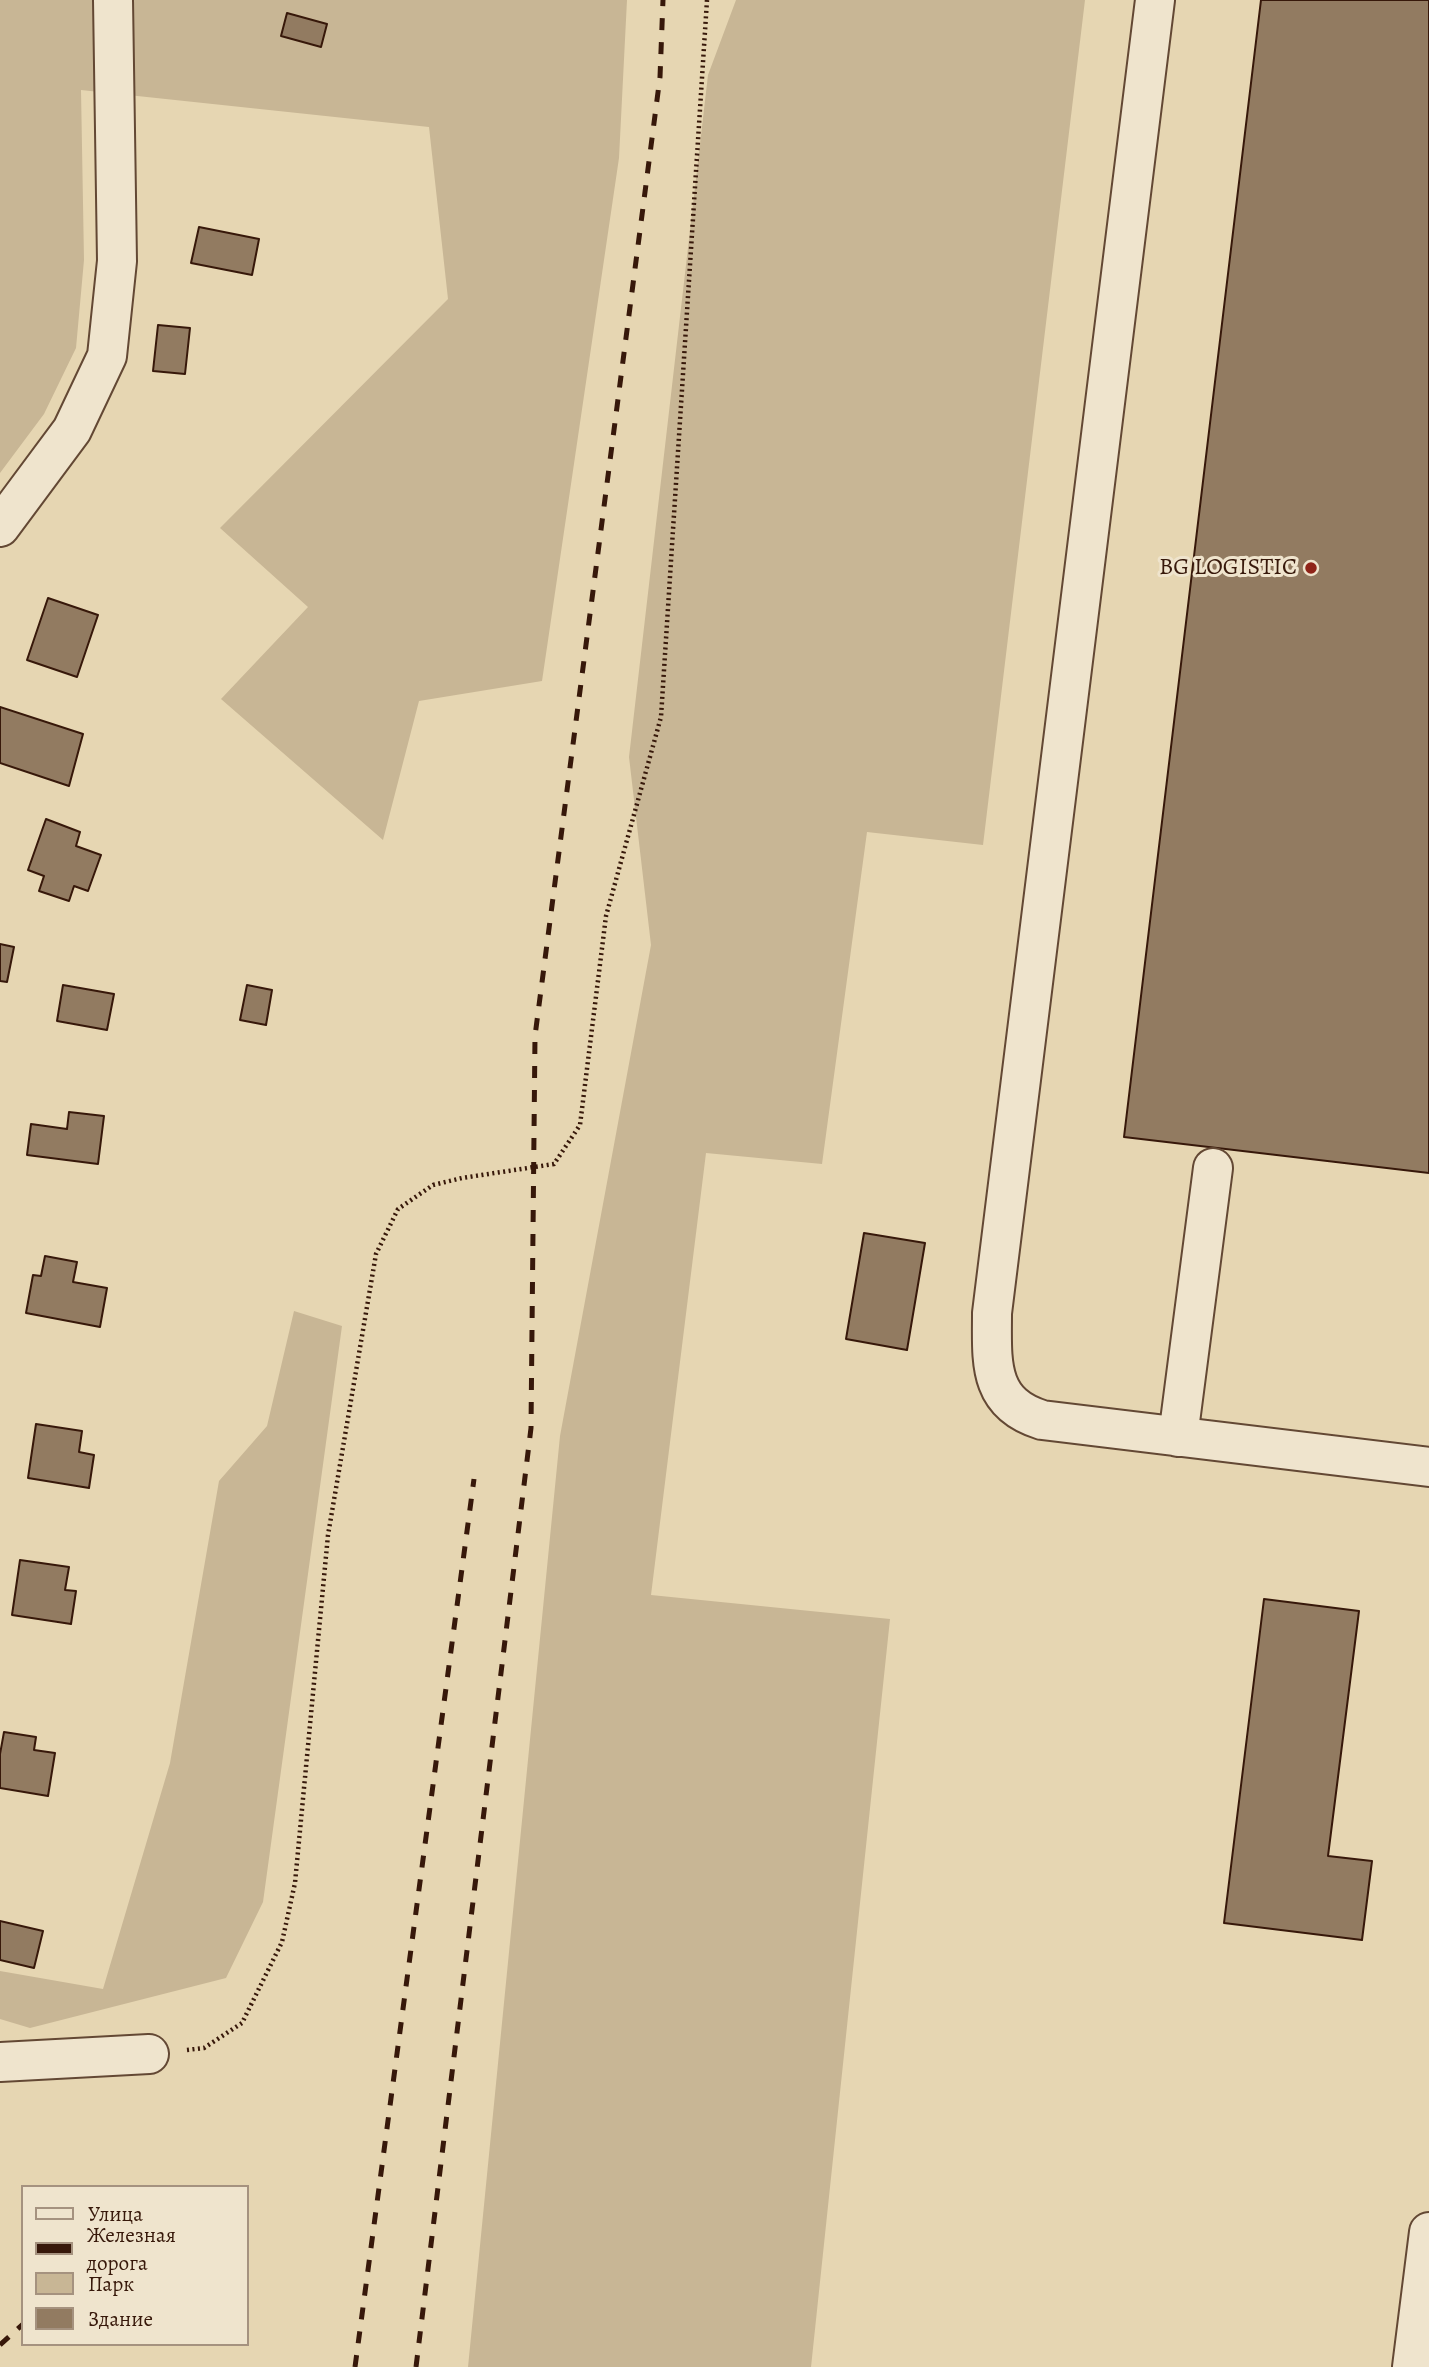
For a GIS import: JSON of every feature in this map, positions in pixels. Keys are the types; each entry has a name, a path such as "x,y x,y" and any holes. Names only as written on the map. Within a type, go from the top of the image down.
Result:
{"street":[{"path":"0,527 72,430 107,356 117,261 113,0"},
{"path":"1155,0 993,1299 994,1373 1011,1405 1023,1414 1042,1420 1429,1468"},
{"path":"1178,1437 1213,1168"},
{"path":"0,2062 149,2054"},
{"path":"1412,2367 1429,2232"}],"path":[{"path":"149,2054 204,2048 242,2023 282,1942 295,1883 328,1535 376,1254 398,1209 433,1185 554,1164 580,1125 606,916 661,718 707,0"}],"green space":[{"path":"0,0 627,0 619,158 542,681 419,701 383,840 221,699 308,607 220,528 448,299 429,127 81,90 84,260 76,348 44,414 0,473"},
{"path":"736,0 1085,0 983,845 867,832 822,1164 706,1153 651,1595 890,1619 811,2367 468,2367 560,1436 651,945 629,757 708,75"},
{"path":"294,1311 342,1326 263,1902 226,1978 30,2028 0,2019 0,1971 103,1989 170,1763 219,1481 267,1426"}],"building":[{"name":"BG LOGISTIC","path":"1261,0 1429,0 1429,1173 1124,1137"},
{"path":"287,13 327,24 321,47 281,36"},
{"path":"199,227 259,239 252,275 191,263"},
{"path":"158,325 190,328 185,374 153,371"},
{"path":"48,598 98,615 77,677 27,660"},
{"path":"0,707 83,734 69,786 0,763"},
{"path":"46,819 80,832 76,846 101,855 88,891 74,886 69,901 39,891 44,876 28,870"},
{"path":"0,944 14,947 7,982 0,981"},
{"path":"63,985 114,994 107,1030 57,1021"},
{"path":"247,985 272,990 266,1025 240,1020"},
{"path":"69,1112 104,1116 98,1164 27,1155 31,1124 67,1129"},
{"path":"864,1233 925,1243 907,1350 846,1339"},
{"path":"45,1256 77,1262 73,1282 107,1288 100,1327 26,1313 33,1275 41,1276"},
{"path":"36,1424 82,1431 79,1452 94,1455 89,1488 28,1478"},
{"path":"20,1560 69,1567 65,1590 76,1591 71,1624 12,1615"},
{"path":"1264,1599 1359,1611 1328,1856 1372,1861 1362,1940 1224,1923"},
{"path":"4,1732 36,1737 34,1750 55,1753 48,1796 0,1788 0,1754"},
{"path":"0,1921 43,1931 34,1968 0,1960"}],"railway":[{"path":"416,2367 531,1428 535,1036 660,77 663,0"},
{"path":"355,2367 474,1479"},
{"path":"0,2345 21,2326"}],"place":[{"name":"BG LOGISTIC","path":"1311,568"}]}
